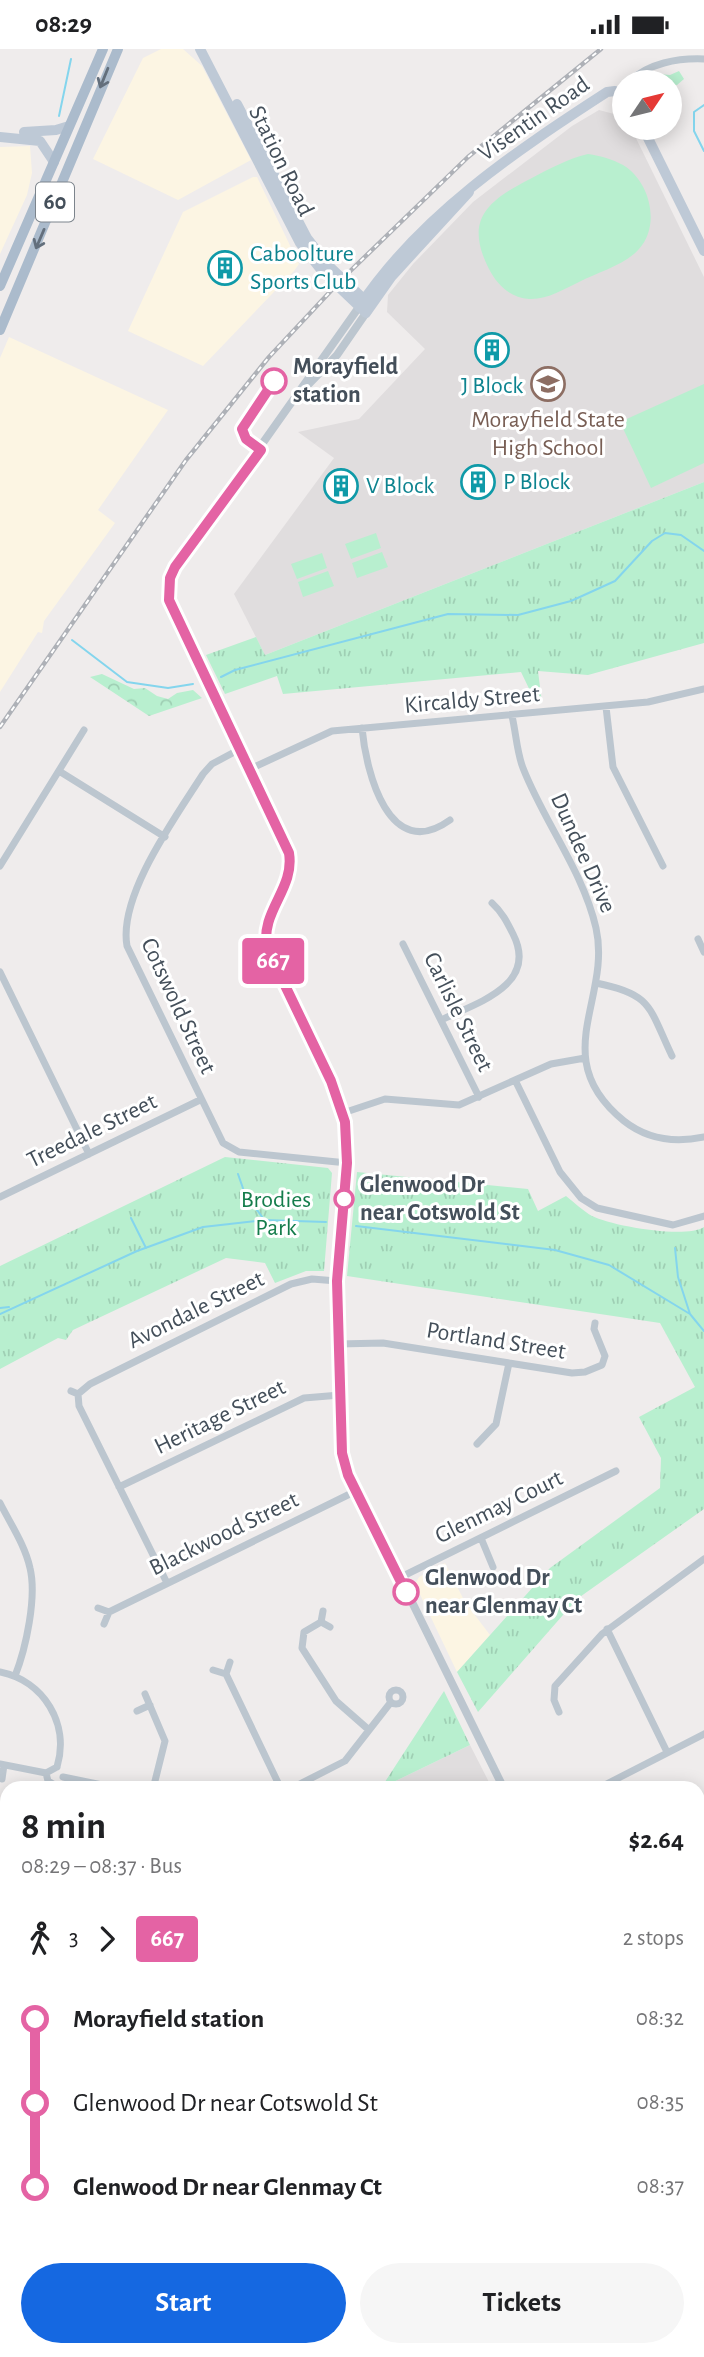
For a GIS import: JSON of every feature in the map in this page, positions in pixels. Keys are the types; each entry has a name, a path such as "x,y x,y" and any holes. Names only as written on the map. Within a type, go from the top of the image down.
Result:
{"main road":[{"name":"60","path":"0,286 103,49"},
{"name":"60","path":"0,330 118,49"},
{"name":"Station Road","path":"200,49 300,243 322,271 365,306"},
{"name":"Station Road","path":"205,49 303,232 365,306"},
{"name":"Visentin Road","path":"365,306 401,250 444,210 554,126 607,92 612,92"},
{"path":"5,137 69,126"},
{"path":"5,137 40,141 54,162"},
{"path":"649,140 704,251"}],"street":[{"name":"Visentin Road","path":"645,70 672,56 704,59"},
{"path":"365,306 337,355 311,385 301,392 175,567 168,589 172,610 250,769 290,859 286,885 267,922 267,948 331,1081 343,1113 347,1163 337,1281 342,1453 356,1491 500,1781"},
{"name":"Kircaldy Street","path":"250,769 332,731 606,707 648,702 704,689"},
{"path":"606,707 613,767 663,866"},
{"name":"Dundee Drive","path":"513,716 522,766 588,901 596,929 596,983 585,1027 585,1058 593,1082 632,1127 661,1139 685,1141 704,1137"},
{"path":"362,728 372,779 391,818 405,829 422,833 439,828 450,820"},
{"path":"0,866 84,730"},
{"name":"Cotswold Street","path":"240,749 206,769 129,904 125,938 134,966 219,1138 235,1151 347,1163"},
{"path":"59,771 165,837"},
{"path":"441,1020 497,994 513,981 519,961 518,944 502,912 492,903"},
{"path":"698,939 704,952"},
{"name":"Carlisle Street","path":"403,944 479,1097"},
{"path":"1,975 89,1154"},
{"path":"596,983 628,989 646,1003 672,1056"},
{"path":"343,1113 385,1099 459,1105 551,1064 585,1058"},
{"path":"515,1080 560,1172 581,1198 597,1208 673,1225 704,1216"},
{"name":"Treedale Street","path":"0,1198 200,1100"},
{"name":"Avondale Street","path":"167,1583 79,1406 75,1392 291,1284 306,1279 337,1281"},
{"name":"Portland Street","path":"338,1344 383,1343 572,1373 585,1372 602,1365 605,1356 594,1323"},
{"path":"477,1444 496,1424 509,1363"},
{"name":"Heritage Street","path":"120,1487 304,1398 340,1395"},
{"name":"Glenmay Court","path":"399,1578 616,1471"},
{"name":"Blackwood Street","path":"109,1612 356,1491"},
{"path":"0,1503 28,1559 31,1574 24,1652 15,1676"},
{"path":"481,1538 494,1567"},
{"path":"559,1711 554,1700 555,1686 607,1629 704,1559"},
{"path":"97,1608 109,1612 104,1624"},
{"path":"323,1611 321,1622 304,1632 302,1648 340,1707 369,1730"},
{"path":"321,1622 330,1627"},
{"path":"607,1629 667,1752"},
{"path":"230,1662 226,1674 277,1781"},
{"path":"213,1670 226,1674"},
{"path":"0,1672 15,1676 35,1689 54,1713 61,1743 57,1767"},
{"path":"145,1694 165,1741 155,1781"},
{"path":"306,1781 345,1761 391,1702"},
{"path":"137,1711 150,1705"},
{"path":"611,1781 704,1734"},
{"path":"2,1779 2,1765 46,1773 57,1767"},
{"path":"57,1767 61,1769 63,1777"},
{"path":"46,1773 49,1781"},
{"path":"59,1781 63,1777"},
{"path":"63,1777 83,1781"}],"shaded area":[{"path":"161,49 183,49 202,66 251,160 178,200 93,159 143,58"},
{"name":"Morayfield State High School","path":"599,110 612,114 612,140 637,140 704,277 704,482 265,655 234,594 334,458 298,432 359,419 425,349 387,312 388,295 413,264 473,202 572,126"},
{"path":"30,146 32,173 27,195 0,254 0,147"},
{"path":"257,177 299,264 294,271 203,366 128,331 183,212"},
{"path":"9,337 168,410 98,510 115,523 44,621 42,633 38,632 0,692 0,358"},
{"path":"445,1563 465,1602 490,1635 457,1672 415,1584 419,1577"},
{"path":"470,1745 488,1781 395,1781"}],"green space":[{"path":"588,154 623,165 640,181 646,192 651,216 646,239 633,255 555,293 529,299 511,293 492,275 482,252 479,237 484,214 502,195 515,187 558,165"},
{"path":"704,384 704,463 651,488 620,422"},
{"path":"704,482 704,643 588,675 538,671 542,703 536,703 521,672 283,694 277,676 225,694 206,655 256,637 265,655"},
{"path":"376,533 381,548 351,559 345,544"},
{"path":"382,552 388,567 357,578 352,563"},
{"path":"322,553 327,568 297,579 291,564"},
{"path":"328,571 334,586 303,597 298,582"},
{"path":"102,674 134,689 145,688 168,699 177,693 193,690 202,698 149,716 90,677"},
{"name":"Brodies Park","path":"225,1157 328,1168 332,1173 324,1271 306,1271 275,1283 265,1263 226,1258 73,1330 66,1340 58,1338 0,1369 0,1266"},
{"name":"Brodies Park","path":"357,1172 528,1189 538,1211 566,1196 592,1216 631,1227 682,1232 704,1227 704,1509 577,1599 478,1712 457,1672 550,1568 660,1488 661,1458 639,1417 695,1387 660,1323 347,1276"},
{"path":"444,1691 470,1745 395,1781 386,1781"}],"waterway":[{"path":"59,116 71,59"},
{"path":"704,105 694,112 694,131 704,151"},
{"path":"221,677 235,670 448,614 518,615 571,601 615,581 652,541 665,533 681,535 704,551"},
{"path":"72,640 127,682 168,688 193,684"},
{"path":"238,1174 245,1194 263,1218"},
{"path":"131,1218 146,1248"},
{"path":"0,1314 137,1251 203,1227 264,1220 326,1222"},
{"path":"356,1226 555,1250 609,1265 690,1314 704,1331"},
{"path":"675,1248 678,1277 690,1314"},
{"path":"0,1308 9,1307"}],"railway":[{"path":"0,727 186,460 269,357 342,279 468,157 601,49"}],"bus line":[{"name":"667","path":"274,381 242,429 246,439 261,450 175,567 170,578 169,600 289,853 288,880 265,928 267,948 335,1089 346,1132 347,1163 337,1281 342,1453 348,1475 406,1592"}],"place":[{"name":"Caboolture Sports Club","path":"225,268"},
{"name":"J Block","path":"492,350"},
{"name":"Morayfield station","path":"274,381"},
{"name":"Morayfield State High School","path":"548,384"},
{"name":"P Block","path":"478,482"},
{"name":"V Block","path":"341,486"},
{"name":"Glenwood Dr near Cotswold St","path":"344,1199"},
{"name":"Glenwood Dr near Glenmay Ct","path":"406,1592"}]}
